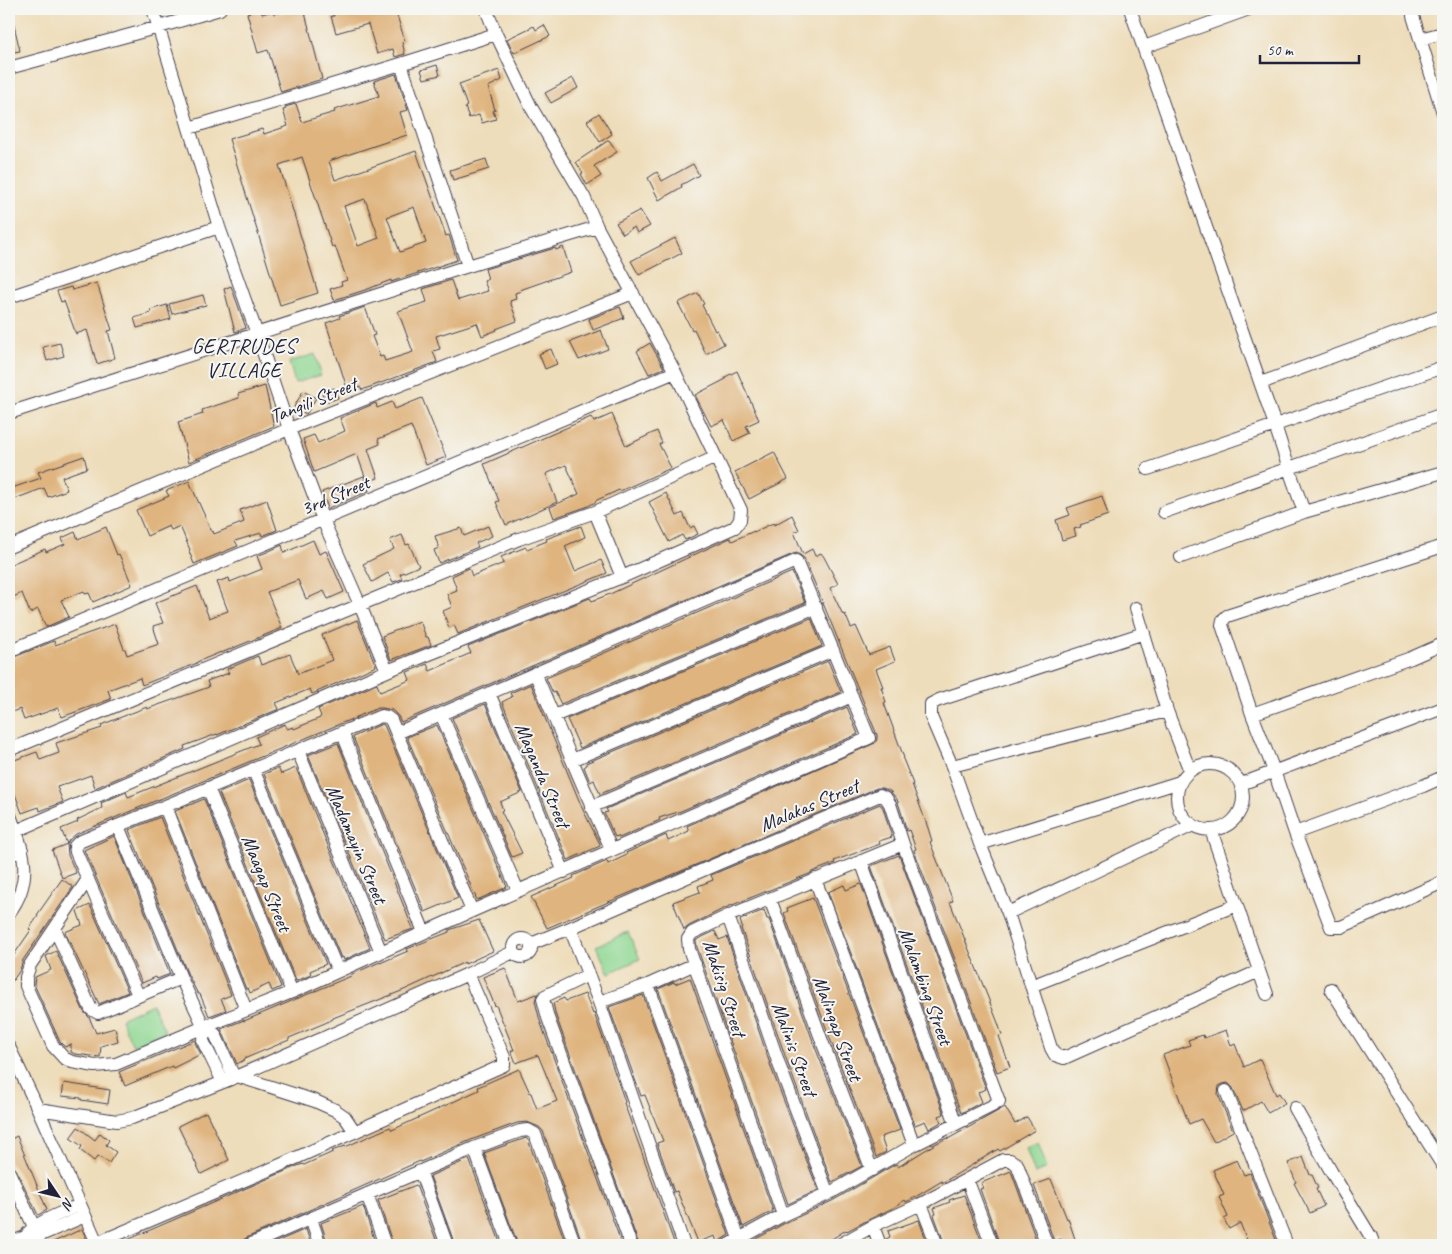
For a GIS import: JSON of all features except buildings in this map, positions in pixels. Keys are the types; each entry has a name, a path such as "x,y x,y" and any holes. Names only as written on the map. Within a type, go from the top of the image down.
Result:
{"street":[{"path":"153,9 219,227 289,429 323,520 387,671"},
{"path":"9,68 220,9"},
{"path":"16,831 387,671 622,577 735,527 740,520 741,510 675,372 597,227 584,197 531,107 486,9"},
{"path":"1130,9 1261,383 1304,512"},
{"path":"1144,47 1249,9"},
{"path":"1413,16 1443,113"},
{"path":"1420,39 1443,33"},
{"path":"189,128 496,34"},
{"path":"401,64 468,266"},
{"path":"9,297 219,227"},
{"path":"9,413 468,266 597,227"},
{"name":"Tangili Street","path":"9,547 289,429 633,293"},
{"path":"1261,383 1443,316"},
{"path":"1148,469 1443,367"},
{"name":"3rd Street","path":"9,651 675,372"},
{"path":"1164,512 1443,414"},
{"path":"9,750 519,539 595,512 716,456"},
{"path":"1180,557 1304,512 1443,472"},
{"path":"595,512 622,577"},
{"path":"1443,546 1227,616 1223,620 1222,626 1295,833 1331,927 1341,927 1443,882"},
{"path":"88,879 27,972 26,986 53,1046 64,1058 72,1062 95,1066 116,1064 204,1026 292,992 424,932 869,738 796,561 397,733"},
{"path":"554,716 816,607"},
{"path":"1136,608 1167,711 1190,770"},
{"path":"1144,633 939,700 932,704 931,716 1008,913 1055,1055 1064,1058 1259,971"},
{"path":"1252,714 1411,658 1443,644"},
{"path":"572,760 833,650"},
{"path":"535,673 591,807 612,850"},
{"name":"Maganda Street","path":"489,693 564,872"},
{"path":"591,807 852,696"},
{"path":"1241,784 1443,708"},
{"path":"952,766 1167,711"},
{"path":"441,714 518,891"},
{"path":"138,995 75,846 79,842 381,716 391,720 472,911"},
{"path":"342,732 424,932"},
{"name":"Madamayin Street","path":"298,751 382,952"},
{"path":"1204,764 1219,765 1236,775 1241,784 1242,804 1238,814 1222,828 1202,829 1185,819 1180,811 1177,791 1180,782 1190,770 1204,764"},
{"path":"253,770 338,971"},
{"path":"1295,833 1424,786 1443,777"},
{"path":"980,844 1180,782"},
{"name":"Maagap Street","path":"208,788 292,992"},
{"name":"Malakas Street","path":"468,974 513,952 512,946 521,938 527,939 531,944 880,795 886,798 890,804 903,844 999,1101 956,1124"},
{"path":"165,806 246,1010"},
{"path":"9,813 25,864 24,881 20,894 9,913"},
{"path":"1008,913 1193,825"},
{"path":"118,826 181,978 204,1026 203,1040 232,1079 315,1102 335,1110 346,1117 355,1132"},
{"path":"1212,830 1267,994"},
{"name":"Makisig Street","path":"783,1215 689,949 688,939 692,933 728,916 903,844"},
{"path":"9,855 22,850"},
{"name":"Malambing Street","path":"861,860 956,1124"},
{"path":"815,879 914,1145"},
{"name":"Malingap Street","path":"770,899 822,1044 872,1170"},
{"path":"1031,986 1237,905"},
{"name":"Malinis Street","path":"728,916 780,1067 828,1194"},
{"path":"55,928 94,1012 98,1013 181,978"},
{"path":"570,928 599,1002 684,1245"},
{"path":"599,1002 695,964"},
{"path":"9,1047 97,1244 504,1066 504,1056 468,974 232,1079 132,1118 117,1121 38,1109"},
{"path":"588,975 545,996 543,999 548,1018 631,1245"},
{"path":"648,984 740,1239"},
{"path":"1331,989 1443,1166"},
{"path":"1226,1092 1287,1245"},
{"path":"1295,1108 1374,1245"},
{"path":"728,1245 783,1215 828,1194 914,1145 956,1124"},
{"path":"253,1244 474,1148 520,1131 528,1130 535,1134 575,1245"},
{"path":"474,1148 510,1245"},
{"path":"839,1245 1003,1160 1014,1161 1017,1164 1047,1245"},
{"path":"420,1171 447,1245"},
{"path":"9,1172 34,1236"},
{"path":"967,1179 992,1245"},
{"path":"367,1194 385,1245"},
{"path":"921,1204 937,1245"},
{"path":"9,1243 34,1236 82,1211"},
{"path":"311,1218 320,1245"},
{"path":"873,1226 880,1245"}],"green space":[{"path":"315,354 321,375 295,383 289,362"},
{"path":"628,932 640,959 609,973 596,946"},
{"path":"152,1004 165,1031 133,1046 121,1019"},
{"path":"1038,1142 1047,1168 1035,1174 1026,1148"}],"district":[{"name":"GERTRUDES VILLAGE","path":"244,358"}]}
